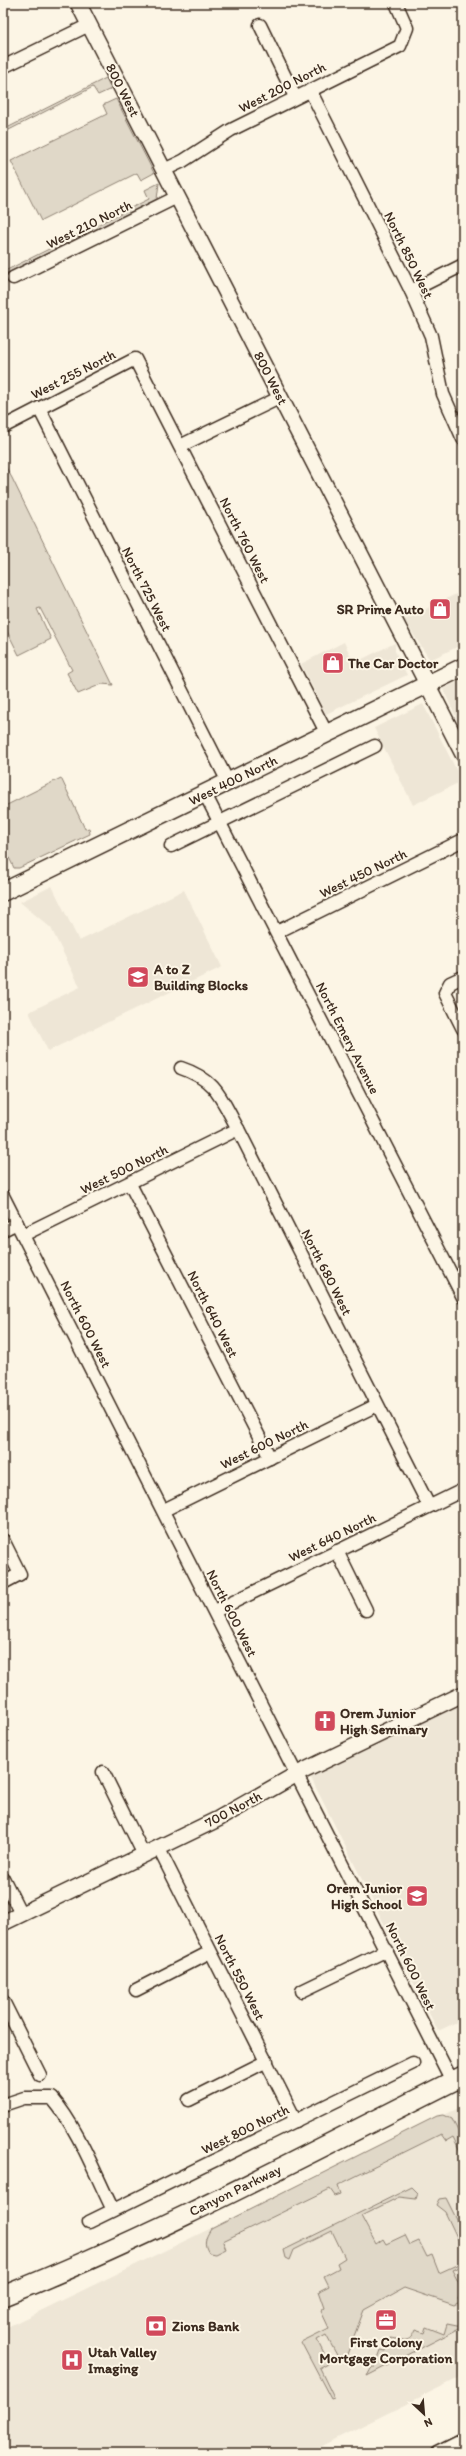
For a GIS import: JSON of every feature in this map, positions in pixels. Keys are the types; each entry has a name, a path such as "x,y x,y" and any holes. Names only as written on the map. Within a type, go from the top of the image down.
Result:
{"highway":[{"name":"Canyon Parkway","path":"3,2296 65,2271 141,2236 458,2078"}],"main road":[{"name":"West 400 North","path":"3,892 463,667"}],"street":[{"name":"800 West","path":"78,3 281,397 388,610 429,684 463,754"},
{"name":"West 200 North","path":"164,170 183,161 231,130 400,46 407,28 396,3"},
{"path":"3,67 89,25"},
{"path":"260,25 295,97"},
{"name":"North 850 West","path":"310,90 410,290 430,336 443,394 463,439"},
{"name":"West 210 North","path":"13,278 177,196"},
{"path":"410,290 463,265"},
{"name":"West 255 North","path":"3,427 135,359"},
{"name":"North 760 West","path":"135,359 327,734"},
{"path":"180,446 281,397"},
{"name":"North 725 West","path":"39,408 228,782"},
{"path":"171,846 374,746"},
{"name":"North Emery Avenue","path":"205,794 463,1297"},
{"name":"West 450 North","path":"277,932 463,840"},
{"path":"463,977 450,983 444,993 463,1029"},
{"name":"North 680 West","path":"181,1068 202,1076 212,1084 238,1129 429,1506"},
{"name":"West 500 North","path":"23,1235 130,1184 238,1129"},
{"name":"North 640 West","path":"130,1184 270,1458"},
{"name":"North 600 West","path":"3,1196 164,1510 387,1950 433,2044 458,2078"},
{"path":"3,1230 17,1223"},
{"name":"West 600 North","path":"164,1510 378,1405"},
{"name":"West 640 North","path":"215,1611 463,1490"},
{"path":"3,1540 20,1574 3,1583"},
{"path":"337,1551 366,1610"},
{"name":"700 North","path":"3,1923 218,1819 297,1774 463,1694"},
{"path":"102,1772 144,1854"},
{"name":"North 550 West","path":"158,1847 296,2121"},
{"path":"3,1878 21,1914"},
{"path":"302,1991 387,1950"},
{"path":"136,1990 210,1952"},
{"path":"3,2000 40,2075"},
{"path":"190,2100 267,2061"},
{"name":"West 800 North","path":"89,2222 413,2062"},
{"path":"3,2105 24,2098 52,2098 76,2136 113,2210"},
{"path":"437,2453 463,2440"}],"shaded area":[{"path":"106,78 111,89 98,95 93,87 3,133 3,130"},
{"path":"116,99 154,173 141,180 137,173 41,221 11,161 107,114 103,105"},
{"path":"159,183 157,199 3,275 3,272 149,199 145,190"},
{"path":"3,462 113,685 102,684 78,694 67,673 72,670 40,608 37,609 51,639 19,655 4,625 7,623 3,619"},
{"path":"456,594 463,606 463,644 430,660 404,620"},
{"path":"344,642 354,663 395,643 395,651 407,675 326,714 301,664"},
{"path":"463,679 463,732 443,689"},
{"path":"423,704 462,781 413,805 374,728"},
{"path":"61,778 85,829 89,828 90,834 19,868 14,868 3,845 3,807"},
{"name":"A to Z Building Blocks","path":"52,886 79,941 184,890 222,967 48,1051 29,1012 80,987 51,928 20,902"},
{"name":"Orem Junior High School","path":"463,1703 463,2019 438,2031 311,1778 312,1775"},
{"path":"463,2106 463,2376 307,2453 3,2453 3,2329"},
{"path":"444,2115 452,2119 463,2141 463,2157 453,2137 446,2141 441,2134 338,2185 341,2194 335,2196 330,2189 223,2241 226,2249 216,2254 209,2253 207,2250 205,2244 207,2235 211,2229 437,2116"},
{"path":"412,2187 418,2193 416,2199 399,2197 361,2216 376,2244 383,2239 386,2244 405,2235 410,2245 419,2241 427,2257 432,2255 439,2273 463,2262 463,2265 452,2270 463,2291 463,2296 458,2298 460,2302 454,2305 404,2288 364,2310 346,2357 339,2359 326,2335 317,2340 329,2364 320,2369 334,2398 331,2399 301,2342 329,2328 321,2311 325,2308 319,2291 329,2286 324,2276 339,2268 337,2263 345,2258 332,2231 294,2250 290,2260 286,2258 284,2250"},
{"path":"446,2198 463,2232 463,2250 445,2212 436,2205 439,2199"},
{"path":"447,2324 462,2327 367,2376 372,2367 375,2367 381,2350 386,2351 391,2338 406,2340 411,2337 415,2330 424,2333 426,2327 444,2334"}],"place":[{"name":"SR Prime Auto","path":"440,609"},
{"name":"The Car Doctor","path":"333,663"},
{"name":"A to Z Building Blocks","path":"138,977"},
{"name":"Orem Junior High Seminary","path":"325,1721"},
{"name":"Orem Junior High School","path":"417,1896"},
{"name":"First Colony Mortgage Corporation","path":"386,2320"},
{"name":"Zions Bank","path":"156,2326"},
{"name":"Utah Valley Imaging","path":"72,2360"}]}
